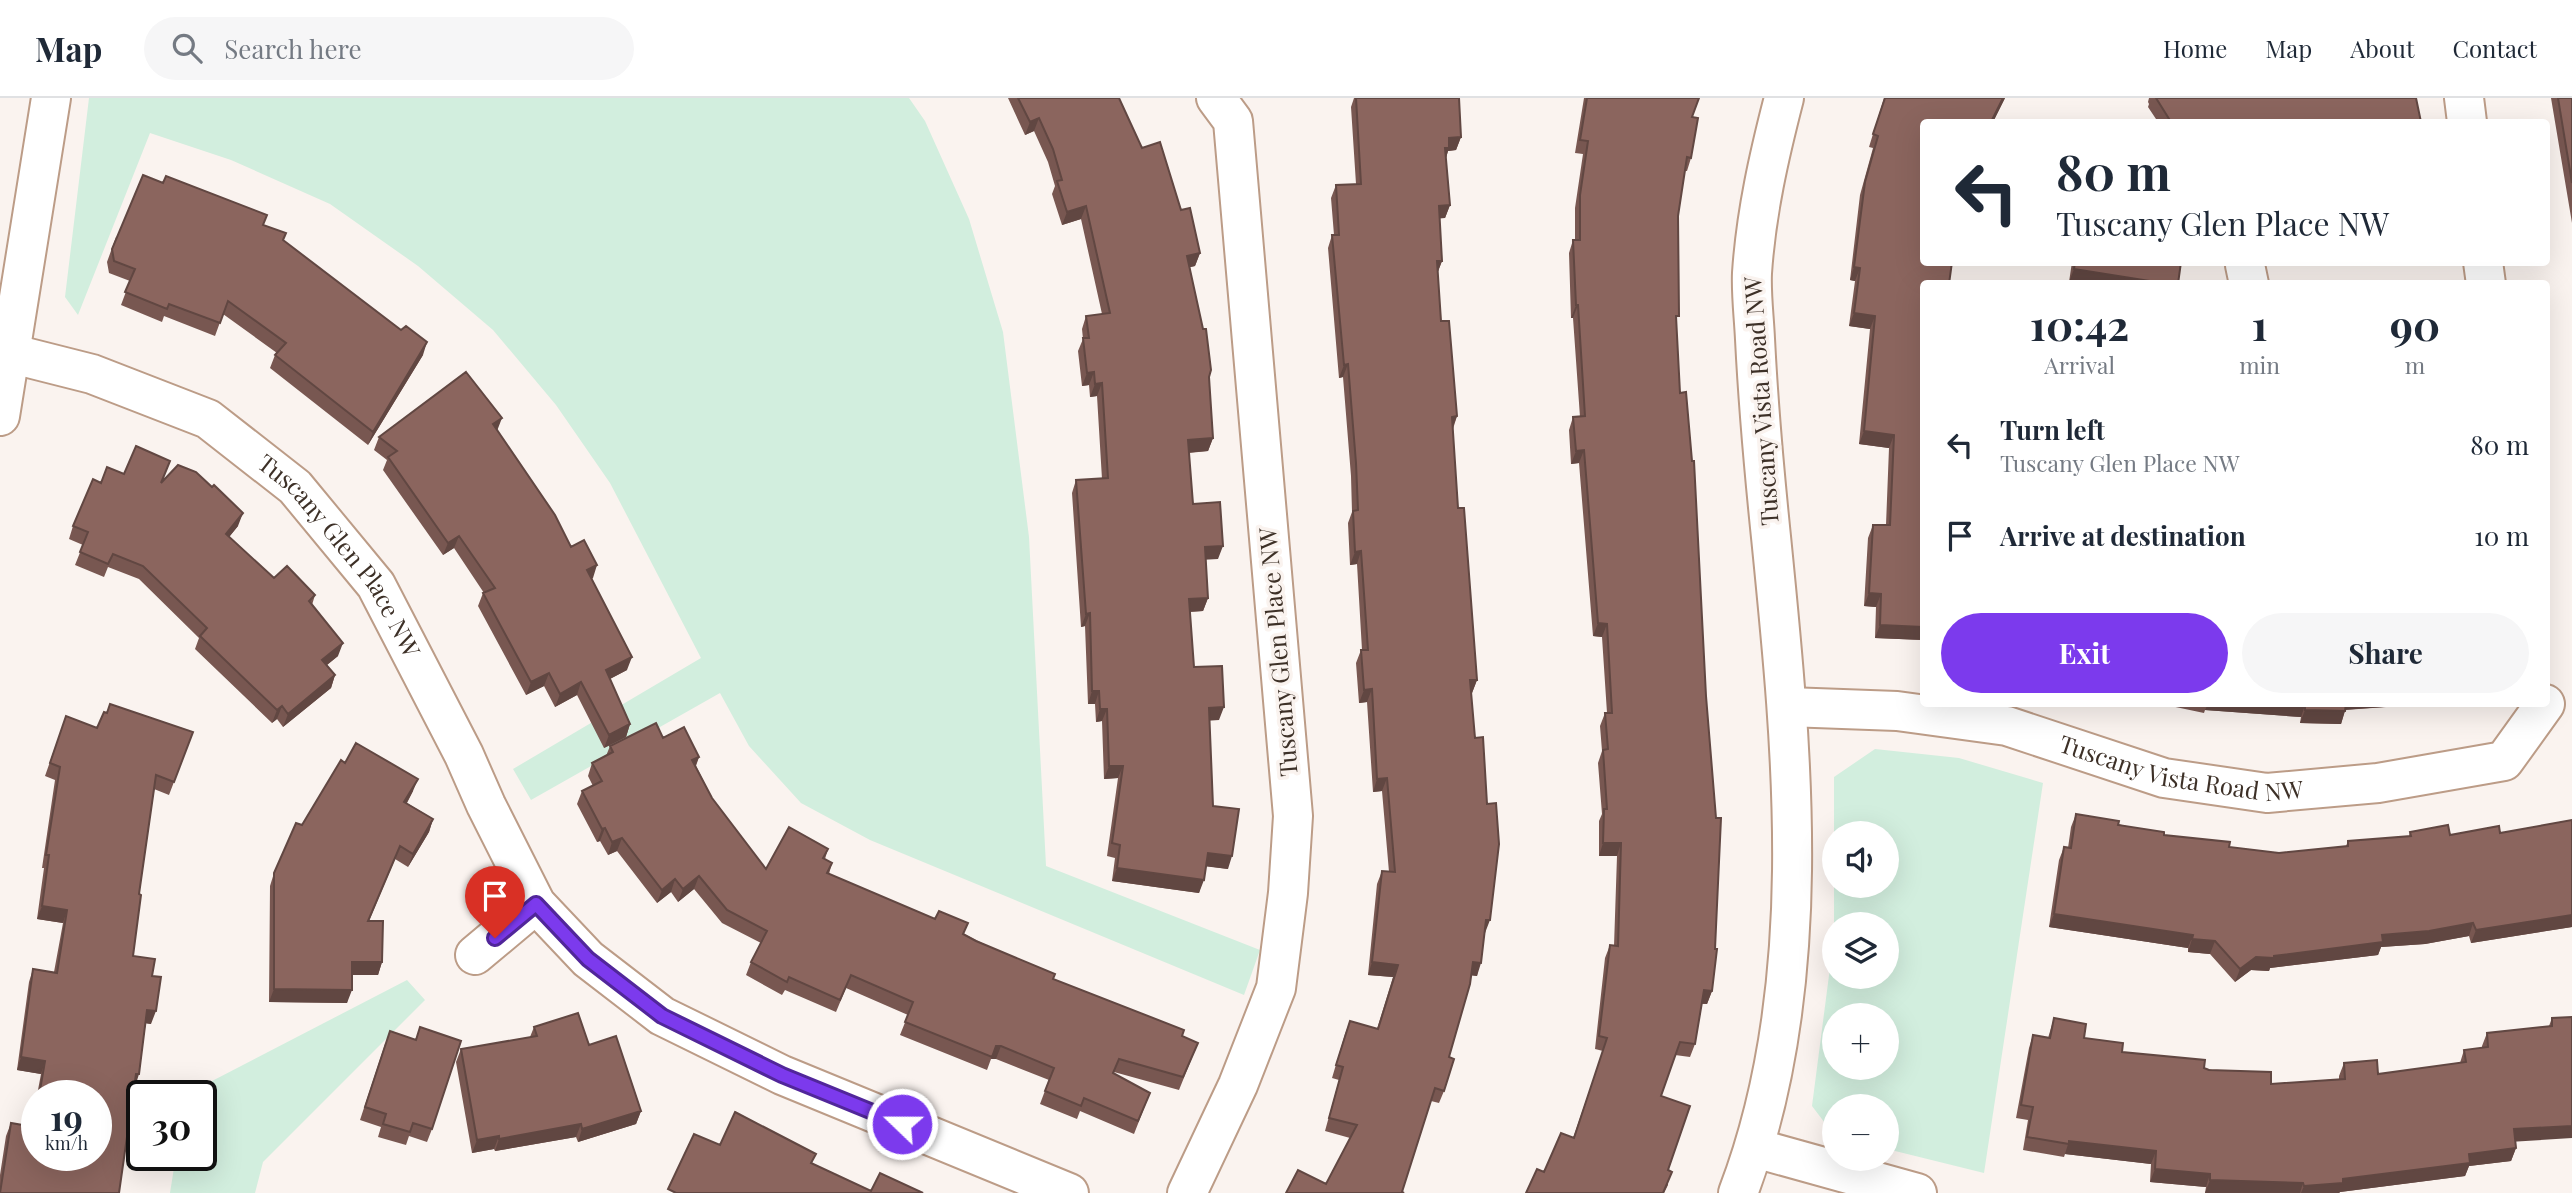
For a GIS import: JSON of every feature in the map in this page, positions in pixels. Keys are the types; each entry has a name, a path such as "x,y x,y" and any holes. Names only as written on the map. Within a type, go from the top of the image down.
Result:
{"street":[{"path":"0,416 51,98"},
{"name":"Tuscany Glen Place NW","path":"1188,1193 1238,1085 1276,988 1289,893 1293,816 1233,121 1216,98"},
{"name":"Tuscany Vista Road NW","path":"1738,1193 1755,1148 1782,1019 1792,882 1788,707 1759,413 1752,275 1763,180 1784,98"},
{"path":"2464,98 2467,119"},
{"name":"Tuscany Glen Place NW","path":"9,353 92,374 208,419 295,487 376,585 464,755 536,904 588,959 662,1016 782,1075 1069,1193"},
{"name":"Tuscany Vista Road NW","path":"1788,707 1896,711 2007,726 2164,778 2267,793 2378,783 2504,761 2543,707"},
{"path":"475,955 536,904"},
{"path":"1755,1148 1917,1193"}],"green space":[{"path":"89,98 909,98 925,121 969,219 1003,332 1029,537 1046,866 1260,950 1244,995 870,840 801,803 749,746 720,693 531,800 513,769 701,658 610,483 556,405 493,330 418,266 330,204 231,160 150,133 78,315 65,297"},
{"path":"1875,749 1959,758 2043,783 1984,1173 1899,1152 1899,1094 1822,1094 1822,1119 1812,1106 1822,1029 1822,1080 1899,1080 1899,1003 1825,1003 1827,989 1899,989 1899,912 1834,912 1834,898 1899,898 1899,821 1834,821 1834,777"},
{"path":"407,980 425,1000 263,1162 255,1193 170,1193 173,1171 217,1171 217,1080 214,1080"}],"building":[{"path":"1018,98 1119,98 1142,148 1160,142 1181,210 1190,208 1200,253 1187,256 1203,329 1206,329 1211,370 1209,377 1213,438 1188,440 1193,504 1220,502 1223,546 1205,547 1208,598 1189,599 1194,667 1222,666 1224,707 1209,708 1213,806 1239,809 1232,856 1208,853 1204,880 1117,868 1120,845 1112,843 1123,766 1109,766 1107,709 1100,709 1099,691 1092,691 1090,613 1086,614 1076,480 1108,478 1102,383 1095,384 1094,372 1087,373 1083,338 1089,338 1086,316 1110,313 1086,206 1067,212 1057,181 1062,180 1053,149 1039,118 1030,122"},
{"path":"1356,98 1459,98 1461,137 1449,138 1449,148 1445,148 1450,205 1439,206 1442,261 1437,261 1441,321 1449,321 1457,416 1452,417 1458,508 1464,508 1477,680 1470,680 1475,738 1483,737 1487,804 1496,803 1499,844 1490,920 1486,920 1481,963 1473,962 1470,984 1449,1057 1454,1059 1444,1091 1435,1088 1402,1192 1404,1193 1286,1193 1298,1170 1326,1184 1357,1125 1329,1118 1343,1067 1336,1065 1350,1021 1378,1029 1398,965 1372,962 1382,871 1395,872 1387,778 1377,779 1372,689 1364,690 1361,650 1368,650 1361,551 1355,552 1353,511 1358,510 1356,463 1348,364 1344,365 1332,235 1339,235 1336,185 1361,184"},
{"path":"1587,98 1699,98 1692,117 1698,118 1691,158 1687,157 1678,216 1679,316 1676,316 1680,393 1686,392 1694,461 1706,696 1716,818 1721,818 1717,949 1712,991 1704,990 1695,1044 1680,1042 1661,1096 1690,1106 1668,1170 1672,1172 1663,1193 1526,1193 1537,1169 1544,1172 1561,1133 1574,1138 1607,1038 1599,1036 1610,945 1618,946 1621,843 1603,843 1604,809 1607,809 1603,750 1608,749 1605,713 1612,713 1607,624 1598,623 1584,450 1576,451 1573,417 1585,416 1573,240 1580,240 1580,195 1588,141 1580,140"},
{"path":"1885,98 2003,98 1992,119 1920,119 1920,266 1951,266 1950,280 1920,280 1920,627 1880,625 1881,594 1869,593 1873,525 1890,525 1894,435 1864,431 1875,316 1854,313 1860,268 1854,267 1865,182 1878,136 1873,134"},
{"path":"2156,98 2416,98 2420,119 2169,119"},
{"path":"2558,98 2572,98 2572,183"},
{"path":"143,175 163,183 166,176 267,215 263,225 286,233 283,240 401,330 406,326 427,342 373,432 275,355 286,343 228,301 220,323 169,304 167,309 125,292 135,269 114,261 112,249"},
{"path":"2074,266 2180,266 2179,280 2144,280 2074,269"},
{"path":"466,372 502,418 493,424 555,515 571,547 584,540 597,565 587,570 632,657 606,670 630,724 609,735 581,682 560,694 549,673 531,682 483,593 495,588 459,536 448,543 388,457 397,451 379,437"},
{"path":"136,446 170,461 161,483 178,465 196,472 212,487 214,485 243,513 226,534 274,578 287,566 315,595 309,601 343,643 322,660 335,675 288,714 282,706 277,710 200,636 207,628 143,566 113,554 108,564 80,552 88,532 73,526 93,479 101,483 107,467 124,474"},
{"path":"110,704 193,732 174,782 156,775 133,956 155,959 152,976 161,977 156,1011 147,1010 139,1074 136,1074 135,1080 126,1080 126,1144 119,1193 0,1193 11,1123 21,1125 21,1171 112,1171 112,1080 42,1080 45,1061 21,1057 33,969 57,973 67,910 42,906 49,855 46,855 60,767 50,763 66,716 97,728 104,712 107,713"},
{"path":"2305,707 2346,707 2345,711 2305,710"},
{"path":"656,723 663,738 684,727 699,757 692,760 712,798 766,869 789,827 828,849 823,858 832,863 827,873 935,919 939,911 968,923 963,934 976,941 1055,974 1053,979 1184,1030 1182,1036 1198,1043 1183,1077 1119,1059 1113,1073 1150,1093 1138,1121 1084,1098 1081,1106 1045,1091 1054,1068 1001,1046 996,1046 992,1057 905,1022 913,1002 851,975 840,1000 789,977 787,982 751,962 767,931 727,910 699,876 683,889 675,879 662,890 622,838 612,842 582,791 602,781 592,763 613,752 610,746"},
{"path":"356,743 418,779 404,802 433,819 413,854 400,846 368,921 383,921 382,962 352,962 352,990 274,989 274,873 296,823 302,825 341,760 345,763"},
{"path":"2076,814 2119,821 2118,825 2164,832 2164,835 2230,842 2229,847 2279,853 2348,846 2348,841 2411,836 2410,832 2448,825 2450,835 2499,826 2500,833 2572,820 2572,915 2476,930 2473,923 2429,931 2382,935 2383,942 2274,958 2256,957 2240,969 2215,941 2192,939 2193,935 2054,914 2064,847 2071,848"},
{"path":"578,1013 589,1045 616,1036 641,1111 582,1129 581,1124 499,1139 499,1136 477,1140 461,1049 537,1036 534,1027"},
{"path":"2572,1017 2572,1126 2514,1129 2516,1148 2469,1154 2470,1163 2343,1179 2343,1183 2304,1186 2303,1183 2210,1180 2210,1174 2155,1169 2156,1151 2069,1141 2069,1144 2027,1137 2033,1107 2021,1105 2033,1035 2050,1038 2054,1018 2086,1024 2084,1038 2123,1043 2122,1052 2205,1060 2204,1068 2209,1070 2271,1072 2271,1084 2345,1079 2344,1063 2377,1060 2378,1074 2466,1062 2464,1050 2488,1047 2487,1033 2552,1026 2552,1018"},
{"path":"420,1027 461,1041 432,1129 413,1123 410,1132 383,1124 386,1114 365,1107 390,1031 416,1040"},
{"path":"735,1112 816,1154 811,1163 871,1191 880,1173 923,1193 676,1193 668,1189 694,1134 720,1145"}],"route":[{"path":"495,938 536,904 588,959 662,1016 782,1075 902,1124"}]}
